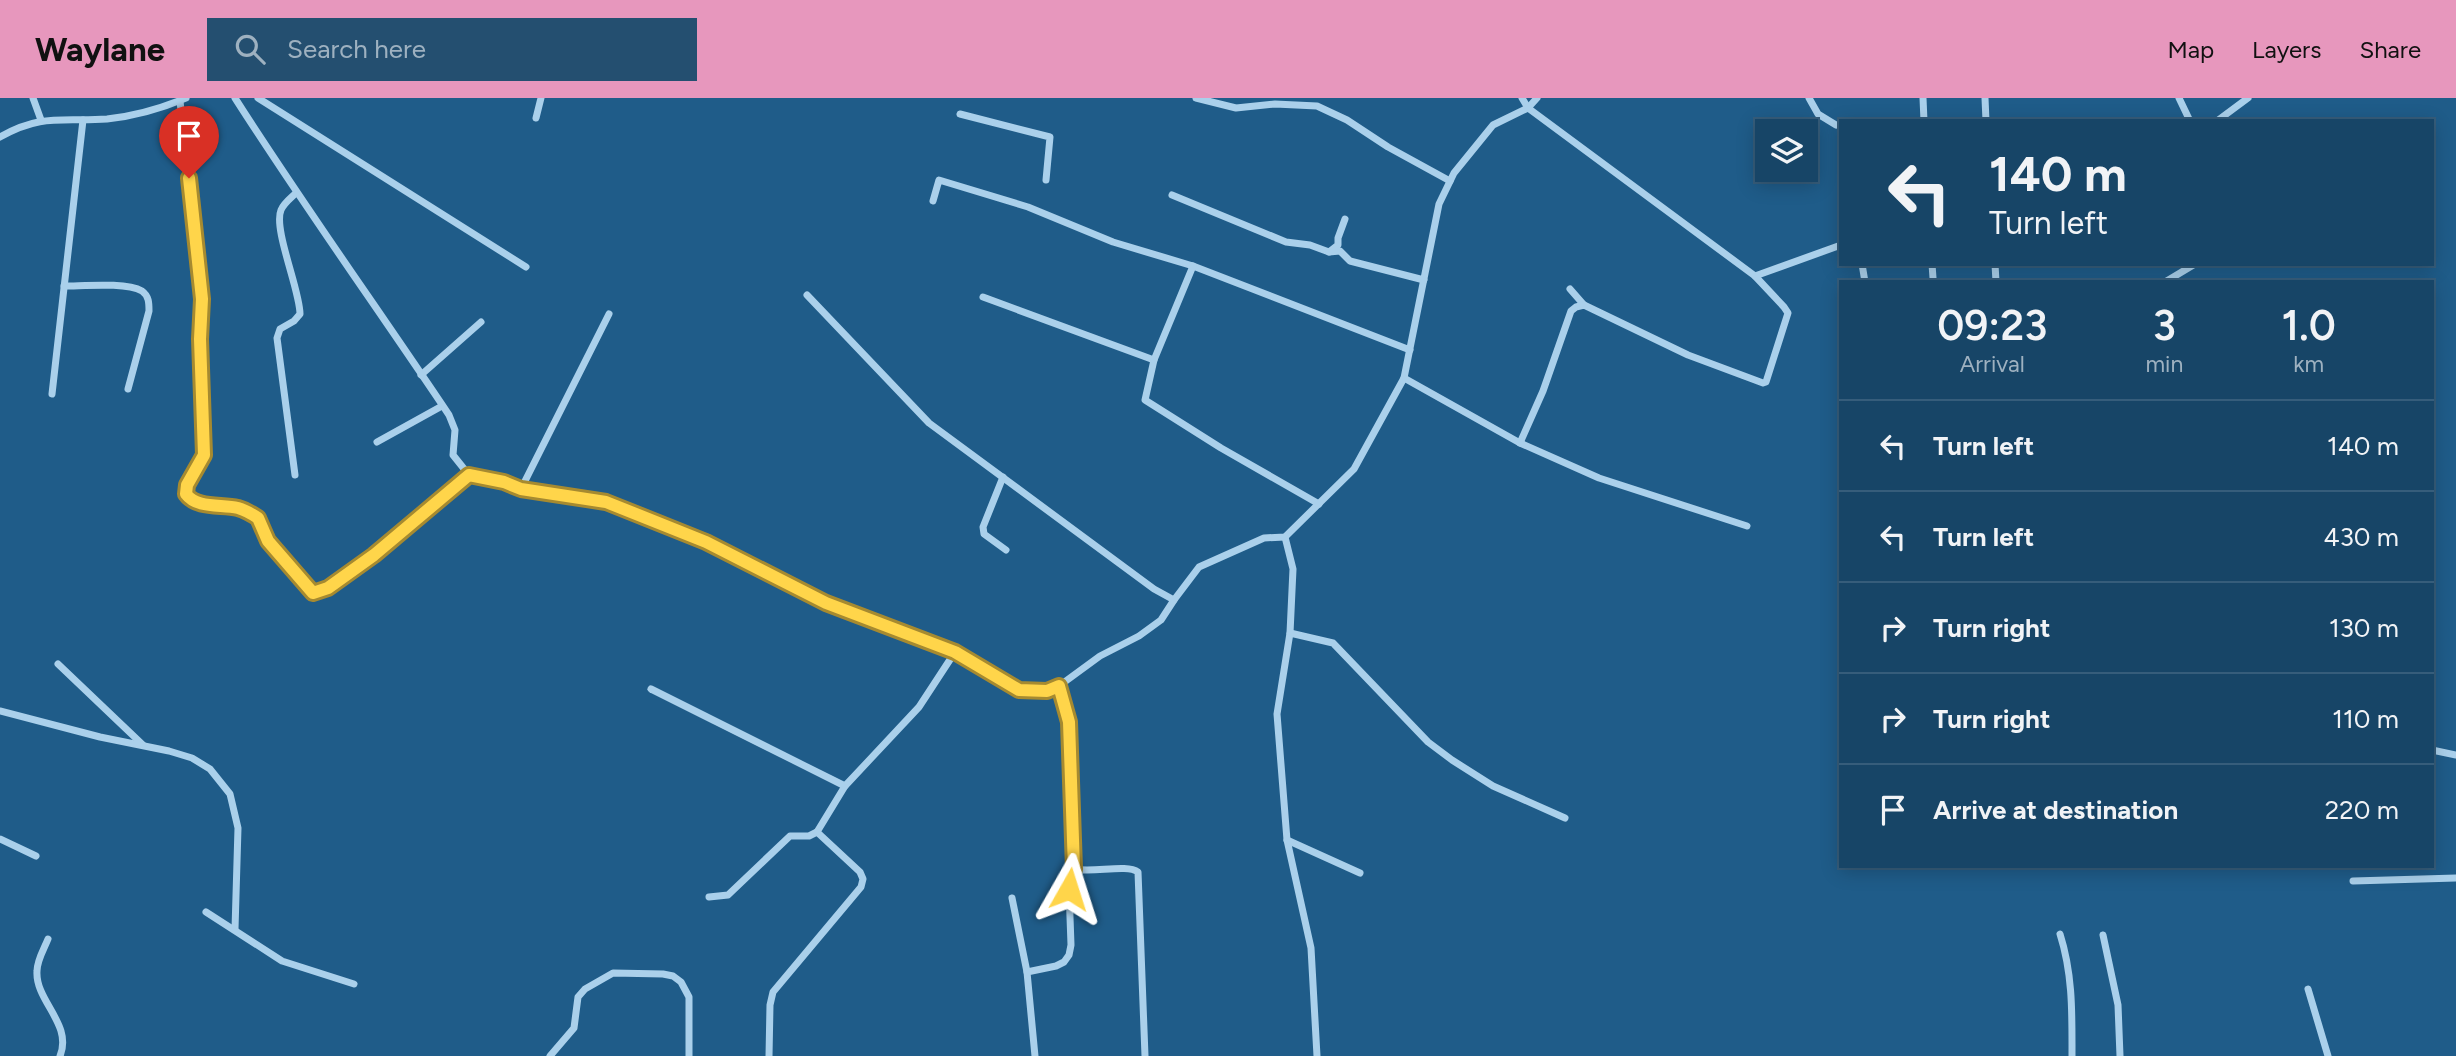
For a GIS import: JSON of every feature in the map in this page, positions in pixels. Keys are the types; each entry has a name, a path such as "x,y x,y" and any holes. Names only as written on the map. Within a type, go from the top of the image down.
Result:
{"street":[{"path":"33,98 41,120"},
{"path":"235,98 296,193 442,406 454,430 453,454 469,475 504,482 521,489 606,502 706,542 826,603 955,652 1019,690 1047,691 1161,620 1199,567 1264,538 1285,537 1354,469 1404,378 1439,204 1450,181 1493,125 1528,108 1536,98"},
{"path":"258,98 526,267"},
{"path":"536,118 541,98"},
{"path":"1196,98 1236,108 1275,104 1317,106 1450,181"},
{"path":"1522,98 1528,108 1755,276 1788,313 1766,382 1763,383 1688,355 1584,305 1570,289"},
{"path":"1809,98 1818,114 1836,125"},
{"path":"1923,98 1924,119"},
{"path":"1985,98 1986,119"},
{"path":"2179,98 2189,119"},
{"path":"2220,119 2248,98"},
{"path":"0,137 41,120 83,120 134,115 160,109 183,99 203,312 200,339 204,455 187,485 187,496 199,503 237,508 258,518 268,541 313,593 328,588 374,555 469,475"},
{"path":"960,114 1050,137 1046,180"},
{"path":"52,394 83,120"},
{"path":"933,201 939,180 1028,207 1113,242 1194,266 1410,350"},
{"path":"295,475 276,338 280,329 300,314 279,216 282,207 296,193"},
{"path":"1172,195 1286,242 1310,245 1329,252 1340,251 1350,261 1424,280"},
{"path":"1329,252 1338,245 1345,219"},
{"path":"1755,276 1839,246"},
{"path":"1194,266 1154,360 1145,400 1221,448 1320,503"},
{"path":"1932,266 1933,278"},
{"path":"2168,280 2192,266"},
{"path":"64,286 128,287 142,292 149,300 149,311 128,389"},
{"path":"807,295 929,423 1154,589 1174,600"},
{"path":"983,297 1154,360"},
{"path":"1520,443 1543,391 1571,311 1584,305"},
{"path":"521,489 609,314"},
{"path":"421,375 481,323"},
{"path":"1404,378 1520,443 1599,478 1747,526"},
{"path":"377,442 442,406"},
{"path":"1003,477 983,527 984,534 1006,550"},
{"path":"1285,537 1293,569 1290,633 1277,713 1287,840 1311,948 1317,1056"},
{"path":"1290,633 1333,643 1428,742 1493,786 1565,818"},
{"path":"709,897 728,895 790,836 806,837 817,832 845,786 919,707 955,652"},
{"path":"58,664 143,745"},
{"path":"1027,972 1056,966 1065,961 1071,945 1069,889 1074,869 1069,722 1059,686"},
{"path":"651,689 845,786"},
{"path":"0,711 192,758 210,769 230,794 238,828 235,929"},
{"path":"2434,750 2456,755"},
{"path":"769,1056 770,1005 773,992 861,887 863,879 860,872 817,832"},
{"path":"0,839 36,856"},
{"path":"1287,840 1360,873"},
{"path":"1074,869 1096,872 1127,868 1138,872 1145,1056"},
{"path":"2353,881 2456,878"},
{"path":"1012,898 1027,972 1035,1056"},
{"path":"206,912 282,961 354,984"},
{"path":"2060,934 2068,959 2071,984 2072,1056"},
{"path":"2104,935 2118,1005 2120,1056"},
{"path":"48,939 38,963 37,979 62,1036 63,1049 60,1056"},
{"path":"550,1056 574,1028 579,997 585,989 613,973 663,974 673,976 681,982 689,997 689,1056"},
{"path":"2308,989 2328,1056"}],"route":[{"path":"189,178 202,299 200,339 204,455 187,485 186,494 190,499 199,503 237,508 258,518 268,541 313,593 328,588 374,555 469,475 486,477 521,489 606,502 706,542 826,603 955,652 1019,690 1047,691 1059,686 1069,722 1074,869 1069,889"}]}
